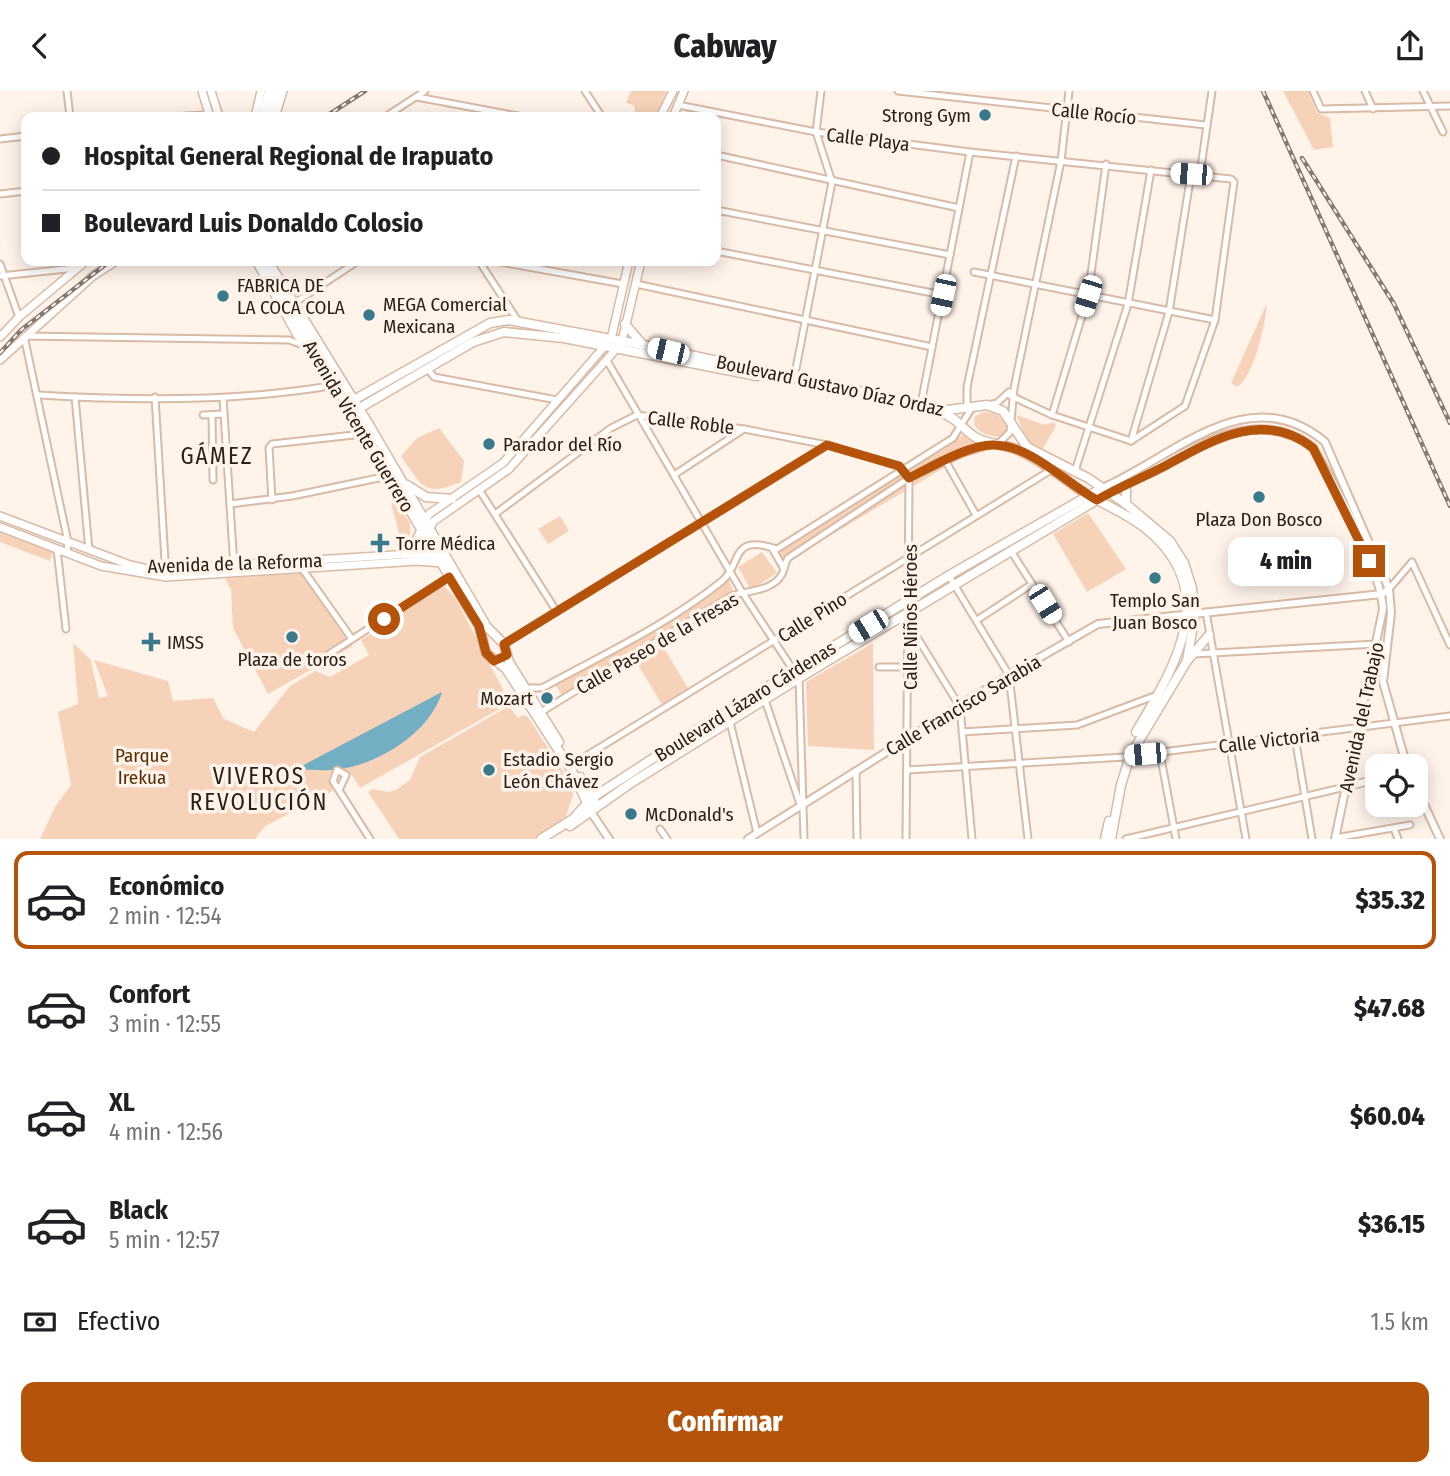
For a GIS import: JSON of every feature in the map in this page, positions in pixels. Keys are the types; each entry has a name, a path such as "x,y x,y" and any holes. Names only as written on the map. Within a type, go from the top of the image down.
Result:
{"main road":[{"path":"202,91 212,112"},
{"path":"211,91 213,112"},
{"path":"256,112 261,91"},
{"path":"263,112 269,91"},
{"path":"270,112 276,91"},
{"path":"277,112 283,91"},
{"path":"662,112 673,91"},
{"path":"675,112 684,91"},
{"path":"1,336 78,266"},
{"path":"0,360 24,336 110,266"},
{"path":"261,266 306,347 314,353"},
{"name":"Avenida Vicente Guerrero","path":"263,266 324,354 427,522 449,577 479,626 486,653 506,669 572,767"},
{"name":"Avenida Vicente Guerrero","path":"270,266 271,274 314,353 422,531 487,627 504,644 507,655 592,805"},
{"path":"273,266 324,354"},
{"path":"411,554 427,522 452,499 503,463 608,342 628,266"},
{"path":"427,522 480,491 509,469 620,344 640,266"},
{"name":"Boulevard Gustavo Díaz Ordaz","path":"352,401 490,323 518,321 945,414 958,420 975,437 1016,449 1088,495 1145,527 1164,547 1180,578 1191,614 1178,659 1127,756 1105,839"},
{"path":"625,324 643,345"},
{"name":"Boulevard Gustavo Díaz Ordaz","path":"358,409 473,342 504,332 608,342"},
{"name":"Boulevard Gustavo Díaz Ordaz","path":"620,344 643,345 794,379 948,409 987,405 1003,411 1027,447 1075,471 1126,504 1170,541 1184,563 1192,588 1187,661 1127,756 1111,839"},
{"path":"401,481 426,497 452,499"},
{"path":"1126,486 1126,504"},
{"name":"Boulevard Lázaro Cárdenas","path":"541,839 726,712 949,576 1088,495 1105,491"},
{"name":"Boulevard Lázaro Cárdenas","path":"551,839 592,805 1097,500 1105,491"},
{"name":"Avenida de la Reforma","path":"0,516 130,565 165,573 216,564 441,558"},
{"name":"Avenida de la Reforma","path":"0,527 102,566 165,573 303,570 395,559 411,554 441,558"},
{"path":"24,537 28,528"},
{"path":"395,559 412,546 422,531"},
{"path":"102,566 104,556"},
{"path":"213,574 216,564"},
{"path":"482,641 496,635"},
{"path":"1187,661 1209,635"},
{"path":"494,661 507,655"},
{"path":"572,767 579,798 573,819"}],"street":[{"path":"67,91 69,112"},
{"path":"393,112 425,91"},
{"path":"585,91 598,112"},
{"path":"794,379 832,182 816,132 821,91"},
{"name":"Calle Rocío","path":"898,91 1206,125"},
{"path":"987,405 997,403 1010,395 1014,388 1061,161 1069,91"},
{"path":"1200,174 1212,91"},
{"path":"1313,91 1321,109 1450,106"},
{"path":"1365,91 1373,109"},
{"path":"1423,91 1443,132"},
{"path":"416,97 496,112"},
{"name":"Calle Playa","path":"677,104 717,112"},
{"name":"Calle Playa","path":"721,113 816,132 970,152 1200,174 1234,182 1214,320"},
{"path":"0,139 21,137"},
{"path":"921,404 970,152"},
{"path":"721,156 959,208"},
{"path":"970,408 967,387 1016,156"},
{"path":"1052,415 1088,296 1106,164"},
{"path":"1075,471 1091,429 1128,304 1151,170"},
{"path":"1131,441 1169,312 1191,174"},
{"path":"0,194 21,192"},
{"path":"721,211 950,255"},
{"path":"721,252 943,295"},
{"path":"0,264 2,276 19,317"},
{"path":"296,302 348,266"},
{"path":"482,266 518,321"},
{"path":"523,266 623,284"},
{"path":"2,276 75,268"},
{"path":"974,272 1214,320 1185,406 1131,441 1052,415 1010,395"},
{"path":"635,284 806,318 932,347"},
{"path":"67,553 68,543 39,395 24,336 289,340 306,347"},
{"path":"606,359 636,415 702,521 742,592 799,679 804,839"},
{"path":"427,368 434,377 557,400"},
{"path":"39,395 223,398 276,395 335,385"},
{"path":"1010,395 1011,423"},
{"path":"75,397 89,550"},
{"path":"155,397 165,573"},
{"path":"223,398 236,573"},
{"name":"Calle Paseo de la Fresas","path":"526,688 542,688 659,623 724,580 731,572 735,556 741,551 755,544 777,549 905,471 953,439 963,427 970,408"},
{"path":"203,415 225,414"},
{"path":"212,415 213,480"},
{"name":"Calle Roble","path":"495,514 611,428 636,415 744,429 827,445 905,471"},
{"path":"1105,491 1218,425 1246,417 1276,418 1312,432 1325,442 1389,589 1391,613 1382,682 1403,754"},
{"name":"Calle Paseo de la Fresas","path":"541,712 742,592 756,592 780,578 788,558 909,478 945,460 1006,439 1011,423"},
{"path":"674,475 744,429"},
{"path":"1105,491 1126,486 1222,436 1248,429 1275,430 1302,440 1313,448 1369,561 1382,594 1412,562 1450,645"},
{"path":"272,500 270,446 363,434"},
{"path":"504,644 827,445"},
{"path":"945,460 976,515"},
{"name":"Calle Pino","path":"572,767 1051,470"},
{"path":"905,471 909,478"},
{"path":"230,504 272,500 388,476"},
{"name":"Calle Niños Héroes","path":"906,839 911,555 909,478"},
{"path":"480,491 557,612"},
{"path":"771,547 784,569"},
{"path":"57,549 66,629"},
{"path":"1011,551 1069,642"},
{"path":"1369,561 1377,557"},
{"path":"298,561 352,639"},
{"path":"949,576 1009,675 1028,839"},
{"path":"315,663 449,577"},
{"path":"977,619 1032,585"},
{"name":"Calle Francisco Sarabia","path":"748,839 908,737 1098,624 1382,594"},
{"name":"Avenida del Trabajo","path":"1335,839 1382,619 1382,594"},
{"path":"1206,612 1246,839"},
{"path":"910,626 960,707 972,839"},
{"path":"1194,653 1377,644"},
{"path":"879,667 910,667"},
{"path":"962,732 1077,725 1160,693"},
{"path":"765,700 802,803"},
{"path":"726,712 757,833"},
{"name":"Calle Victoria","path":"907,770 1160,753 1450,716"},
{"path":"1295,737 1312,839"},
{"path":"1160,753 1175,839"},
{"path":"856,771 857,839"},
{"path":"1126,839 1365,782"},
{"path":"340,788 370,839"},
{"name":"Avenida Vicente Guerrero","path":"592,805 610,839"},
{"path":"1428,813 1440,839"},
{"path":"1335,839 1410,825"},
{"path":"1394,828 1398,839"},
{"path":"660,829 667,839"}],"green space":[{"path":"631,91 667,91 657,112 635,112 634,105 626,103"},
{"path":"1283,91 1308,91 1317,113 1330,118 1333,147 1314,150"},
{"path":"1267,303 1253,362 1243,382 1237,387 1231,383"},
{"path":"984,412 1002,419 1007,430 1003,436 987,435 974,425 975,416"},
{"path":"1016,415 1045,425 1054,422 1056,426 1042,450 1028,442"},
{"path":"439,428 464,461 461,482 431,489 420,482 401,456 417,438"},
{"path":"964,434 984,444 784,563 777,549"},
{"path":"391,503 398,504 410,523 410,534 402,544"},
{"path":"1075,504 1079,509 803,674 798,669"},
{"path":"1088,513 1126,569 1087,592 1053,534"},
{"path":"560,516 569,531 548,544 538,529"},
{"path":"0,531 53,552 50,561 0,542"},
{"path":"762,552 777,573 751,590 738,567"},
{"name":"Plaza de toros","path":"301,573 353,646 268,694 233,628 231,590 225,578"},
{"path":"729,580 733,590 562,696 555,684"},
{"name":"Parque Irekua","path":"443,585 455,597 510,703 360,788 350,774 333,770 329,777 333,791 265,826 255,839 40,839 55,807 71,785 58,712 78,704 73,643 91,660 99,698 108,696 94,660 168,681 173,701 213,698 224,719 254,732 290,686 315,671 330,677 369,655 361,640"},
{"path":"661,643 689,690 663,706 635,660"},
{"path":"873,643 874,750 808,746 806,682"},
{"path":"791,674 794,678 602,801 598,796"},
{"name":"Estadio Sergio León Chávez","path":"509,706 518,718 522,715 528,717 570,782 573,795 565,819 534,839 399,839 368,792 373,789 388,792 396,790 410,780 420,757"}],"water":[{"path":"442,692 427,720 387,753 341,769 296,769"}],"railway":[{"path":"333,112 365,91"},
{"path":"1263,91 1450,506"},
{"path":"1302,158 1394,304 1450,423"},
{"path":"0,353 21,330 104,266"}],"place":[{"name":"Strong Gym","path":"985,115"},
{"name":"FABRICA DE LA COCA COLA","path":"223,296"},
{"name":"MEGA Comercial Mexicana","path":"369,315"},
{"name":"Parador del Río","path":"489,444"},
{"name":"Plaza Don Bosco","path":"1259,497"},
{"name":"Torre Médica","path":"380,543"},
{"name":"Templo San Juan Bosco","path":"1155,578"},
{"name":"Plaza de toros","path":"292,637"},
{"name":"IMSS","path":"151,642"},
{"name":"Mozart","path":"547,698"},
{"name":"Estadio Sergio León Chávez","path":"489,770"},
{"name":"McDonald's","path":"631,814"}],"district":[{"name":"GÁMEZ","path":"217,456"},
{"name":"VIVEROS REVOLUCIÓN","path":"259,789"}],"route":[{"path":"384,619 449,577 479,626 489,657 494,661 501,659 507,655 504,644 827,445 899,466 909,478 945,460 992,444 1016,449 1097,500 1193,448 1222,436 1248,429 1275,430 1302,440 1313,448 1325,467 1369,561"}]}
